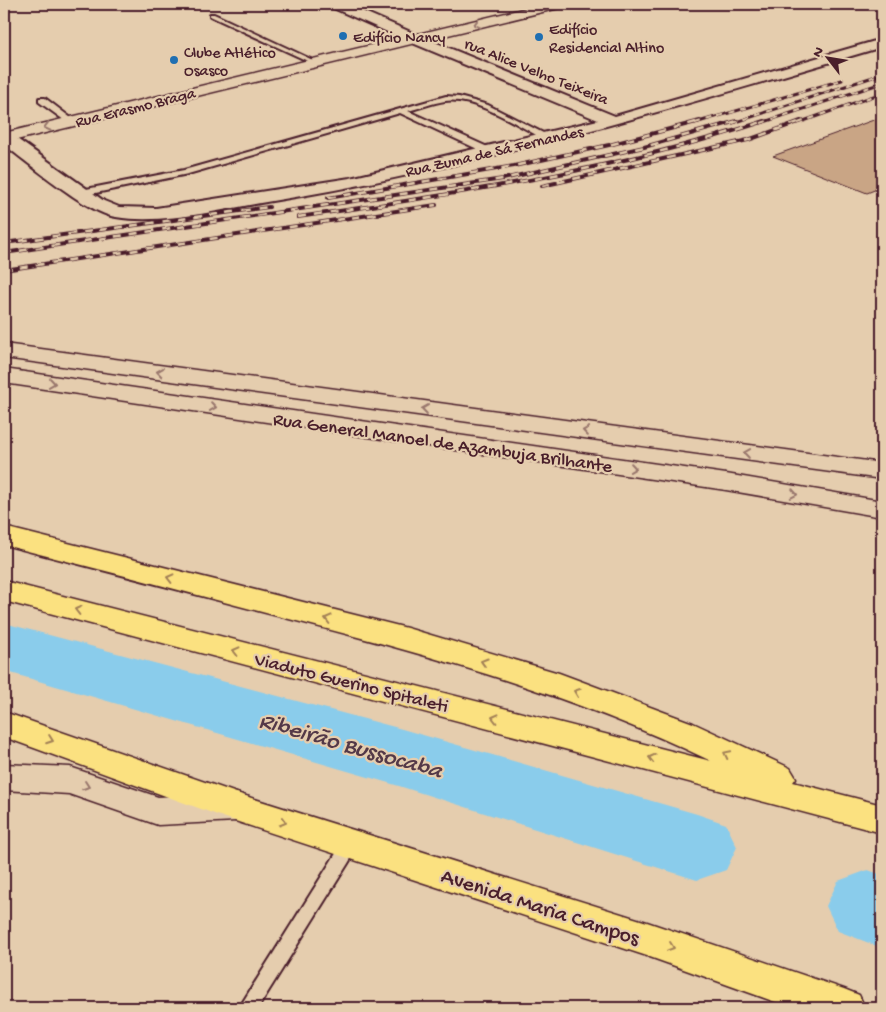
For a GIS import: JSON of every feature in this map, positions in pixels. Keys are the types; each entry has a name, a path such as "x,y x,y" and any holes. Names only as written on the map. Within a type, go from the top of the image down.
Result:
{"main road":[{"name":"Rua Erasmo Braga","path":"4,138 558,4"},
{"name":"Rua General Manoel de Azambuja Brilhante","path":"4,351 882,471"},
{"name":"Rua General Manoel de Azambuja Brilhante","path":"4,376 716,480 882,509"},
{"path":"4,536 407,639 548,681 682,732 834,806 879,816"},
{"name":"Viaduto Guerino Spitaleti","path":"4,591 834,806"},
{"name":"Avenida Maria Campos","path":"4,724 236,808 647,939 844,1008"},
{"name":"Avenida Maria Campos","path":"4,777 70,781 158,811 236,808"}],"street":[{"name":"rua Alice Velho Teixeira","path":"336,4 415,39 614,121"},
{"name":"Rua Zuma de Sá Fernandes","path":"4,138 98,205 116,212 156,214 350,183 489,152 614,121 882,43"}],"lane":[{"path":"212,15 314,62"},
{"path":"81,193 185,172 446,98 462,98 478,103 547,137"},
{"path":"42,100 71,122"},
{"path":"401,111 489,152"},
{"path":"248,1008 351,844"}],"building":[{"path":"882,117 882,187 867,193 773,156"}],"waterway":[{"name":"Ribeirão Bussocaba","path":"4,647 402,758 697,847"},
{"name":"Ribeirão Bussocaba","path":"868,906 882,912"}],"railway":[{"path":"733,123 882,74"},
{"path":"695,123 842,80"},
{"path":"761,123 882,83"},
{"path":"798,123 882,93"},
{"path":"328,198 514,166 609,145 700,121"},
{"path":"4,253 503,179 644,147 737,121"},
{"path":"298,217 534,179 650,154 708,139 765,121"},
{"path":"542,186 748,140 801,121"},
{"path":"4,270 436,205"},
{"path":"4,243 269,207"}],"place":[{"name":"Edifício Nancy","path":"343,36"},
{"name":"Edifício Residencial Altino","path":"539,37"},
{"name":"Clube Atlético Osasco","path":"174,60"}]}
